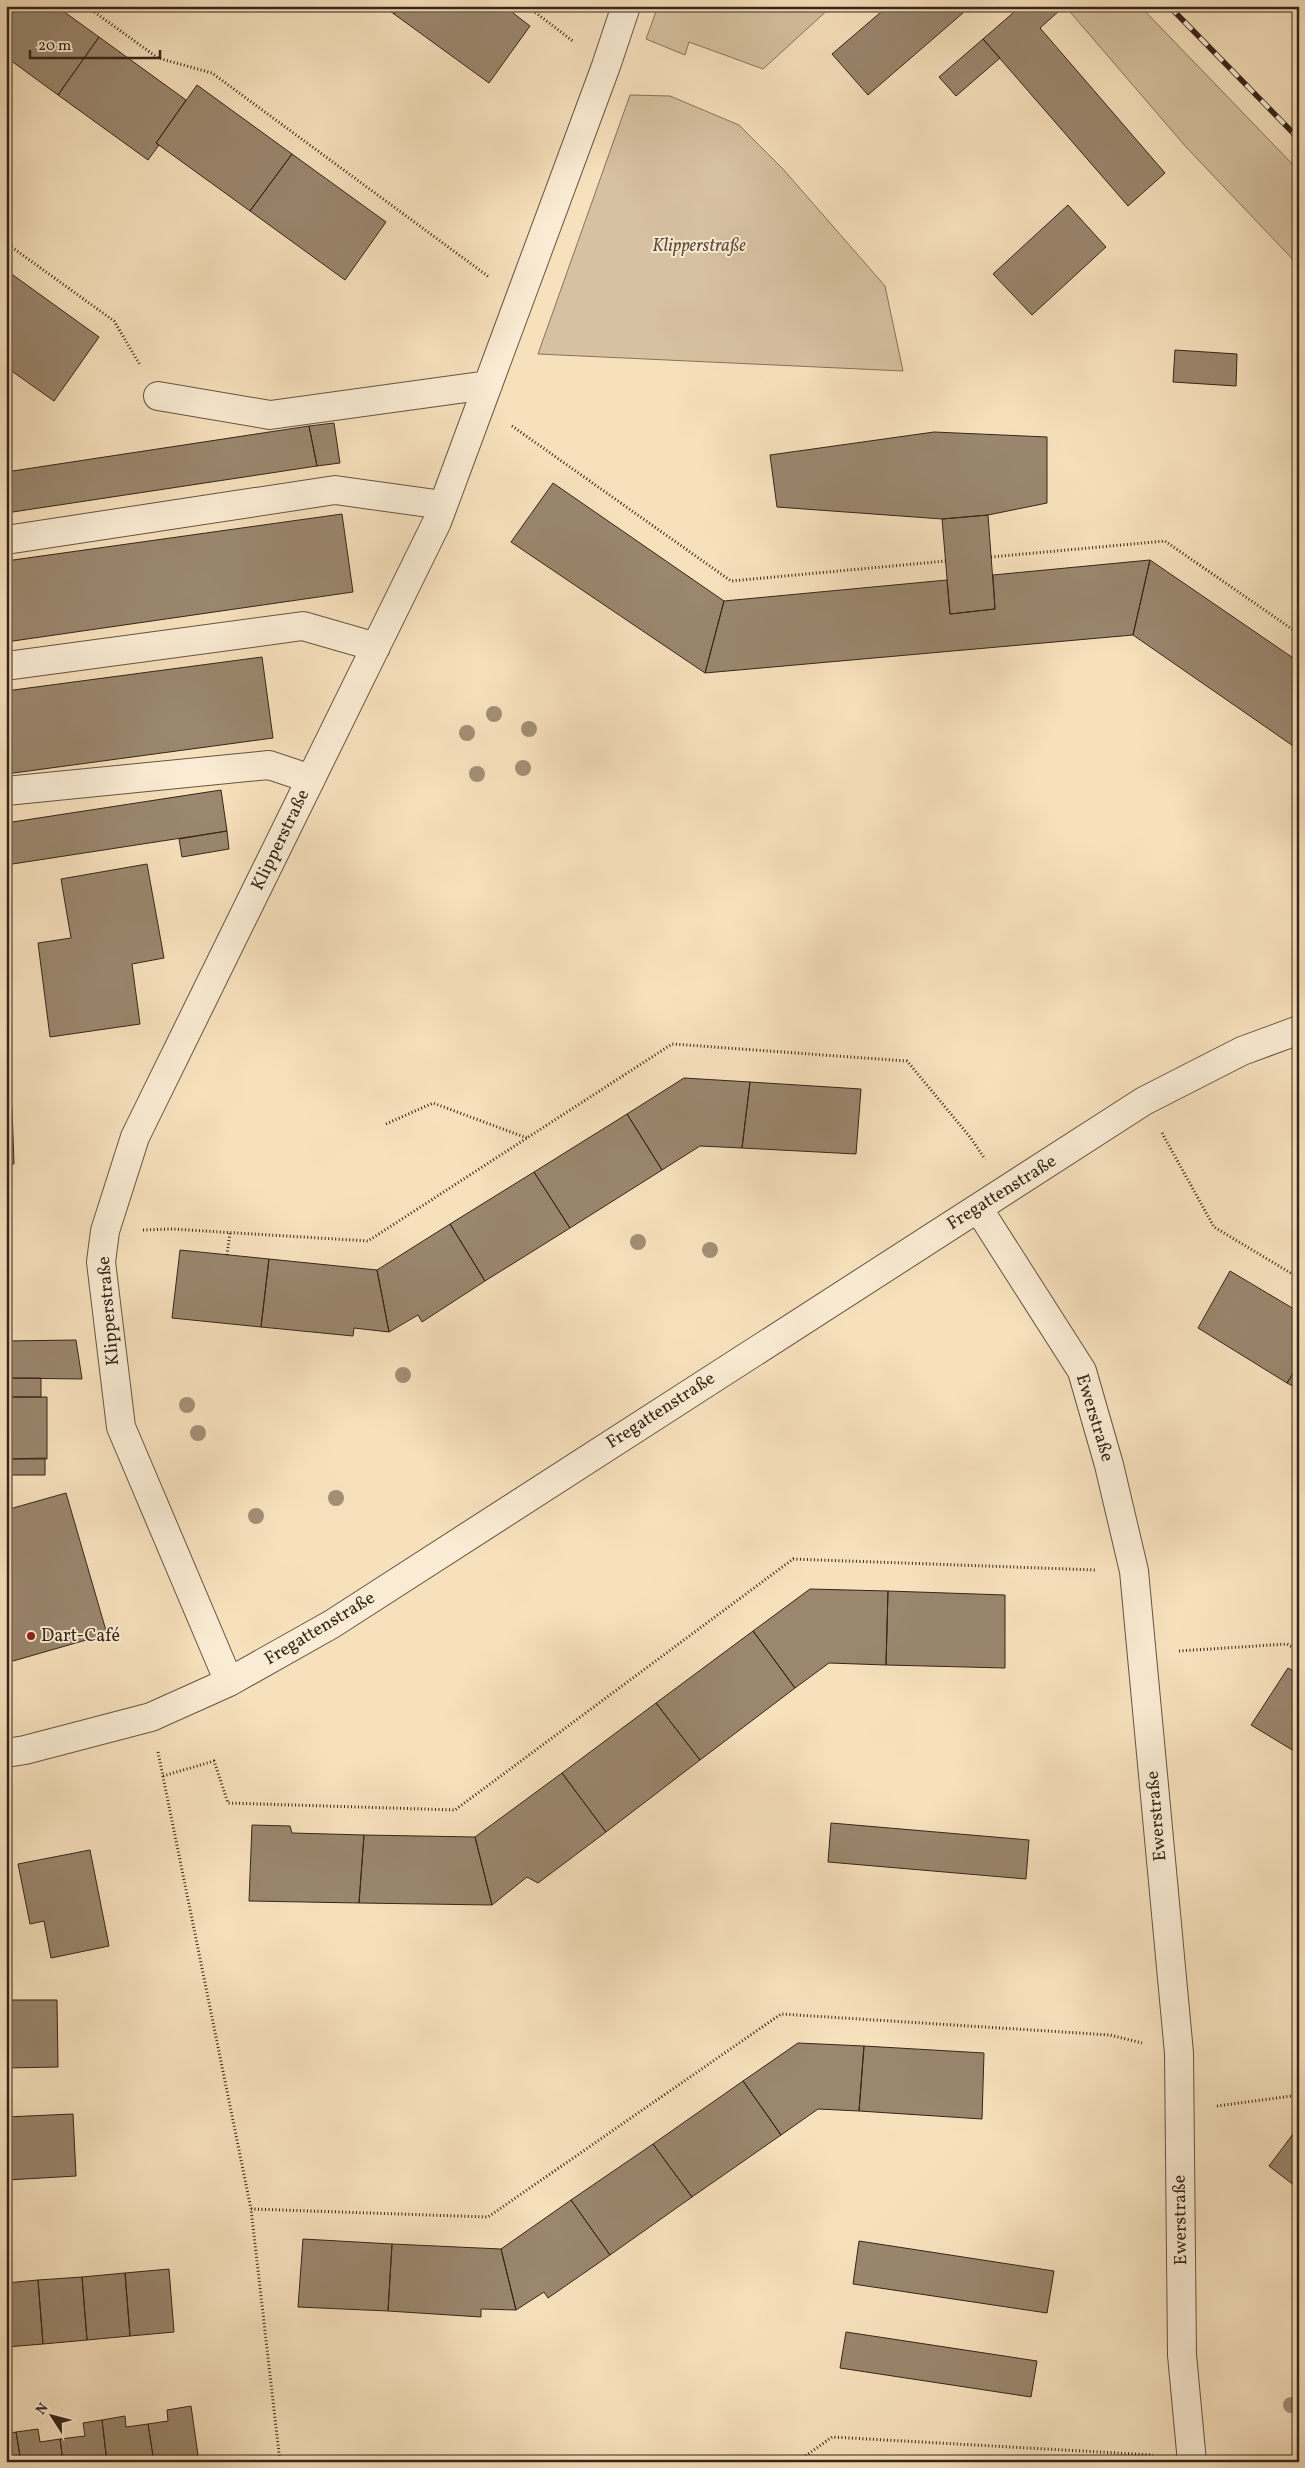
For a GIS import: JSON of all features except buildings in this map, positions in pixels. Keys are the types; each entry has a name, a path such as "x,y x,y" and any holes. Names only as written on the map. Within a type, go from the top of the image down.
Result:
{"street":[{"name":"Klipperstraße","path":"229,1682 121,1427 101,1262 105,1231 135,1137 376,647 443,505 606,66 626,6"},
{"path":"158,396 270,415 484,394"},
{"path":"6,540 335,490 443,505"},
{"path":"6,666 303,626 376,647"},
{"path":"6,791 269,765 311,779"},
{"name":"Fregattenstraße","path":"6,1753 25,1750 151,1717 229,1682 332,1624 1144,1101 1242,1051 1299,1030"},
{"name":"Ewerstraße","path":"978,1208 1082,1371 1109,1466 1134,1571 1179,2053 1182,2355 1192,2459"}],"path":[{"path":"86,6 158,58 212,73 519,299"},
{"path":"527,6 606,66"},
{"path":"6,243 114,321 158,396"},
{"path":"484,394 731,581 946,561"},
{"path":"991,557 1165,541 1299,634"},
{"path":"105,1231 172,1229 368,1241 672,1044 907,1061 970,1137 1007,1190"},
{"path":"1144,1101 1214,1227 1299,1278"},
{"path":"386,1124 433,1103 528,1138"},
{"path":"227,1255 230,1233"},
{"path":"163,1776 214,1761 228,1802 455,1810 793,1559 1134,1571"},
{"path":"1141,1654 1287,1644 1299,1651"},
{"path":"151,1717 251,2208 280,2462"},
{"path":"251,2208 488,2217 781,2014 1110,2035 1179,2053"},
{"path":"1179,2110 1299,2095"},
{"path":"797,2462 832,2438 1192,2459"}],"green space":[{"path":"658,6 832,6 763,69 689,42 685,55 646,39"},
{"path":"1065,6 1140,6 1299,171 1299,266 1186,147"},
{"name":"Klipperstraße","path":"630,95 670,96 739,125 783,169 885,286 903,371 538,354"}],"railway":[{"path":"1169,6 1299,139"}],"place":[{"name":"Dart-Café","path":"31,1636"}]}
